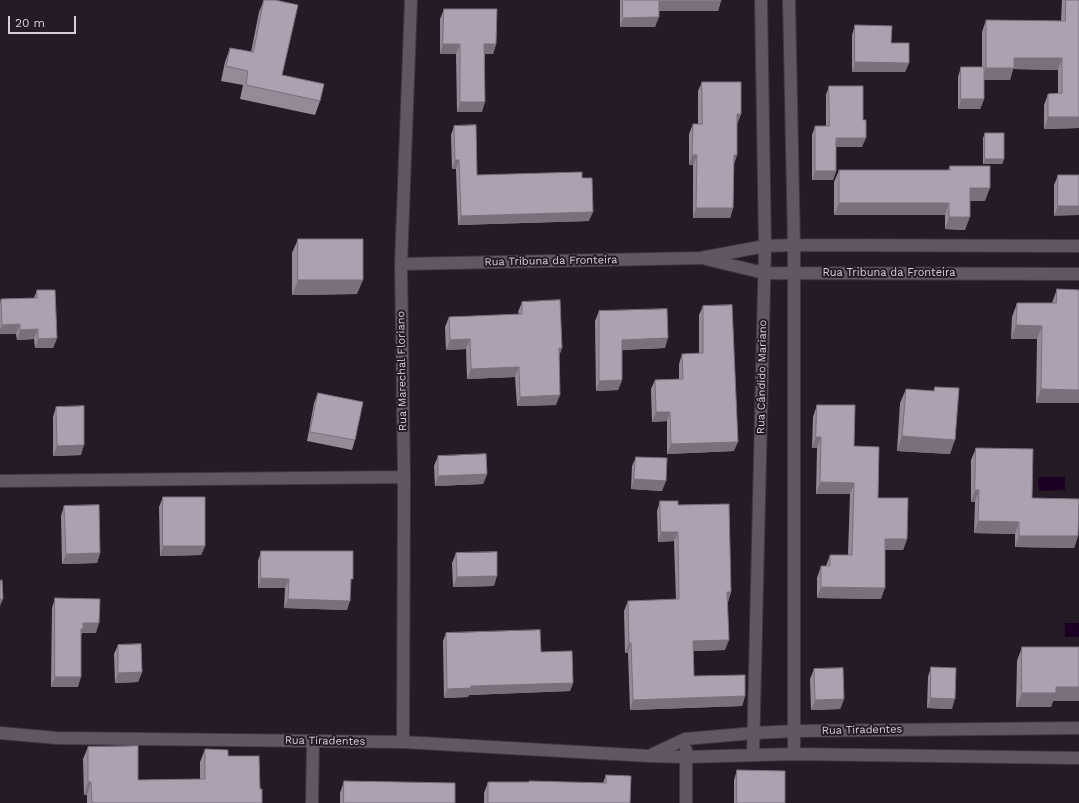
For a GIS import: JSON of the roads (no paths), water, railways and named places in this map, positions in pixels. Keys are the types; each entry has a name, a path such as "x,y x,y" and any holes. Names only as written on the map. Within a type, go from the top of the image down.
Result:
{"street":[{"name":"Rua Marechal Floriano","path":"403,742 404,477 401,264 411,0"},
{"name":"Rua Cândido Mariano","path":"753,755 765,246 761,0"},
{"path":"789,0 794,244 794,754"},
{"name":"Rua Tribuna da Fronteira","path":"401,264 701,258 765,246 794,244 1079,246"},
{"name":"Rua Tribuna da Fronteira","path":"701,258 764,273 1079,274"},
{"path":"0,481 404,477"},
{"name":"Rua Tiradentes","path":"650,756 686,739 754,732 1079,728"},
{"name":"Rua Tiradentes","path":"0,733 57,738 403,742 686,757 794,754 1079,758"},
{"path":"686,739 686,803"},
{"path":"312,803 313,741"}]}
